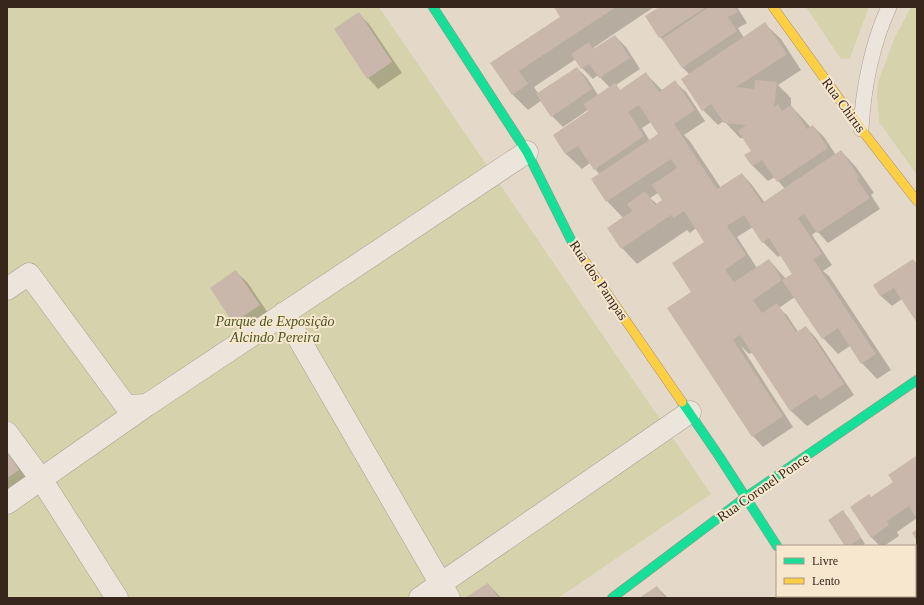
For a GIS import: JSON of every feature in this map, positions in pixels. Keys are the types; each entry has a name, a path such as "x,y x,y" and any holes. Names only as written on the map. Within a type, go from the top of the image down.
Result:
{"street":[{"name":"Rua dos Pampas","path":"432,7 527,152 573,244 690,412 776,545"},
{"name":"Rua Chirus","path":"773,7 861,129 917,201"},
{"path":"7,503 284,313 527,152"},
{"path":"7,289 29,274 126,406 148,405"},
{"path":"284,313 445,591"},
{"name":"Rua Coronel Ponce","path":"612,598 746,498 917,380"},
{"path":"420,598 445,591 690,412"},
{"path":"7,433 41,479 117,598"}],"lane":[{"path":"861,129 862,104 870,65 884,18 889,7"}],"green space":[{"name":"Parque de Exposição Alcindo Pereira","path":"7,7 379,7 711,494 558,598 7,598"},
{"path":"806,7 869,7 850,58 841,59"},
{"path":"911,7 917,7 917,175 879,122 877,96 878,82 895,37"}],"building":[{"path":"554,7 616,7 519,71 528,84 512,95 490,63 560,17"},
{"path":"659,7 706,7 659,38 645,16"},
{"path":"709,7 734,7 738,12 728,17 737,31 682,68 662,39"},
{"path":"359,12 392,62 367,79 334,29"},
{"path":"765,22 787,54 736,87 754,89 755,80 777,82 774,107 778,104 782,111 791,105 807,129 813,125 828,148 777,182 762,160 752,166 744,155 751,151 738,131 746,125 724,123 711,104 702,111 681,79"},
{"path":"615,35 630,58 599,78 589,64 581,69 571,54 589,42 593,49"},
{"path":"577,67 592,89 551,117 536,94"},
{"path":"646,72 659,92 675,80 695,110 674,124 717,189 742,173 762,203 841,150 859,177 857,179 870,198 817,233 804,214 798,218 822,254 813,259 876,354 861,364 838,328 822,339 782,280 753,300 762,313 777,303 796,332 806,326 844,384 820,400 816,394 790,411 740,335 733,340 783,416 752,437 667,308 691,292 672,263 704,242 684,211 674,218 671,215 621,249 607,228 632,211 627,204 645,191 655,205 662,200 652,185 677,168 671,159 606,202 591,179 658,134 639,105 628,112 644,136 594,170 578,146 565,154 553,135 588,111 584,104 615,83 620,90","holes":["744,215 762,243 769,238 792,274 782,280 769,259 734,282 725,270 746,255 727,226"]},
{"path":"913,259 917,265 917,323 894,288 880,296 873,285"},
{"path":"236,270 260,305 233,323 210,288"},
{"path":"7,451 19,470 7,478"},
{"path":"916,456 917,519 909,506 887,521 889,525 871,538 850,507 869,494 871,497 893,482 888,475"},
{"path":"843,510 861,538 850,545 844,545 828,520"},
{"path":"917,529 917,541 912,533"},
{"path":"916,566 917,566 916,594"},
{"path":"488,583 499,598 465,598"},
{"path":"657,586 665,598 639,598"},
{"path":"896,597 912,597 910,598"}],"traffic: fast":[{"path":"433,7 527,152 573,244 582,257"},
{"path":"612,598 746,497 917,380"},
{"path":"682,402 776,545"}],"traffic: slow":[{"path":"773,7 861,129 917,201"},
{"path":"582,257 682,402"}]}
